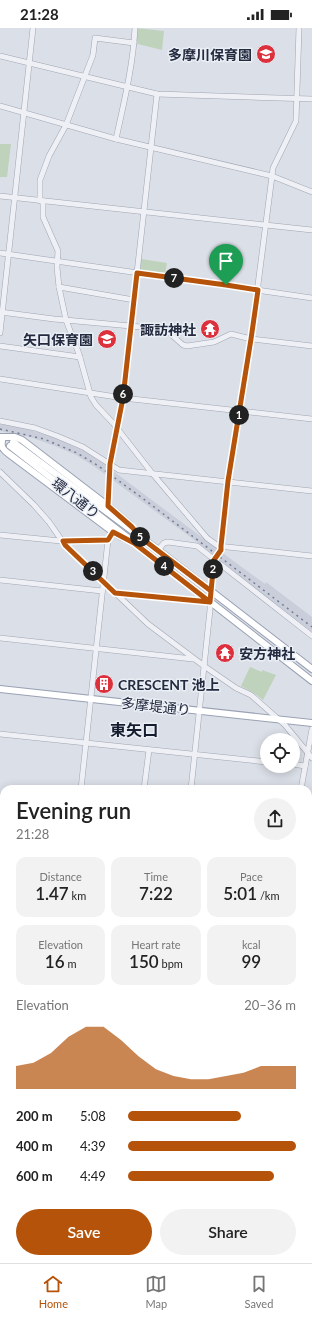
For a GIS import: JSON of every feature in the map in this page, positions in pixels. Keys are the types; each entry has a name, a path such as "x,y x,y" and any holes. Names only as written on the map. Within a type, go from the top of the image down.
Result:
{"main road":[{"path":"134,543 113,532 9,454 2,448 2,437 15,437 22,440 108,506 132,527 140,537"},
{"name":"環八通り","path":"312,669 158,550 12,444 134,543 312,681"},
{"path":"0,454 9,454"},
{"name":"多摩堤通り","path":"0,689 312,723"}],"street":[{"path":"0,333 1,312 9,253 33,28"},
{"path":"116,139 128,87 135,28"},
{"path":"190,785 210,610 214,560 221,550 228,481 251,339 273,168 296,121 299,28"},
{"path":"134,43 94,38 93,55 66,125 50,156 40,180 42,217 58,251 57,261 59,287 66,320 80,357 89,392 96,405 117,428 152,474 206,538 218,546 312,556"},
{"path":"0,56 30,62 157,94 312,99"},
{"path":"108,506 110,464 123,398 157,94"},
{"path":"0,106 116,139 272,176 312,192"},
{"path":"0,196 312,230"},
{"path":"0,253 9,253 312,298"},
{"path":"59,287 134,300"},
{"path":"1,312 166,330 183,345 187,346 214,342 231,334 251,339 312,346"},
{"path":"0,346 80,357"},
{"path":"0,379 123,398 312,419"},
{"path":"0,421 35,428 57,436 83,447 120,470 312,491"},
{"path":"0,472 34,505 49,522 65,545 148,624 204,666 236,688 251,696 285,724 303,746 309,750 312,758"},
{"path":"81,785 108,540 113,532"},
{"path":"0,535 63,541 108,540"},
{"path":"158,550 164,543 168,542 194,545 312,636"},
{"path":"0,580 102,591"},
{"path":"115,593 210,602"},
{"path":"0,638 194,659"},
{"path":"302,785 312,728"},
{"path":"0,734 260,761"},
{"path":"145,785 149,750"},
{"path":"300,765 305,766"}],"shaded area":[{"path":"0,424 24,428 55,438 84,451 105,465 243,568 265,584 266,582 312,617 312,632 193,539 95,467 76,455 55,446 30,437 0,431"}],"green space":[{"path":"135,28 164,31 162,50 134,43"},
{"path":"0,144 11,144 7,177 0,177"},
{"path":"141,259 167,263 165,274 140,271"},
{"path":"250,667 262,672 262,670 276,675 263,700 241,686"}],"railway":[{"path":"0,429 44,439 77,453 97,465 312,627"}],"place":[{"name":"多摩川保育園","path":"266,54"},
{"name":"諏訪神社","path":"210,329"},
{"name":"矢口保育園","path":"107,339"},
{"name":"安方神社","path":"225,653"},
{"name":"CRESCENT 池上","path":"104,684"}],"district":[{"name":"東矢口","path":"134,729"}],"route":[{"path":"226,285 137,273 123,398 110,464 108,506 132,527 140,537 211,591 210,602 134,543 113,532 108,540 63,541 65,545 115,593 210,602 214,560 221,550 228,481 258,290 226,285"}]}
